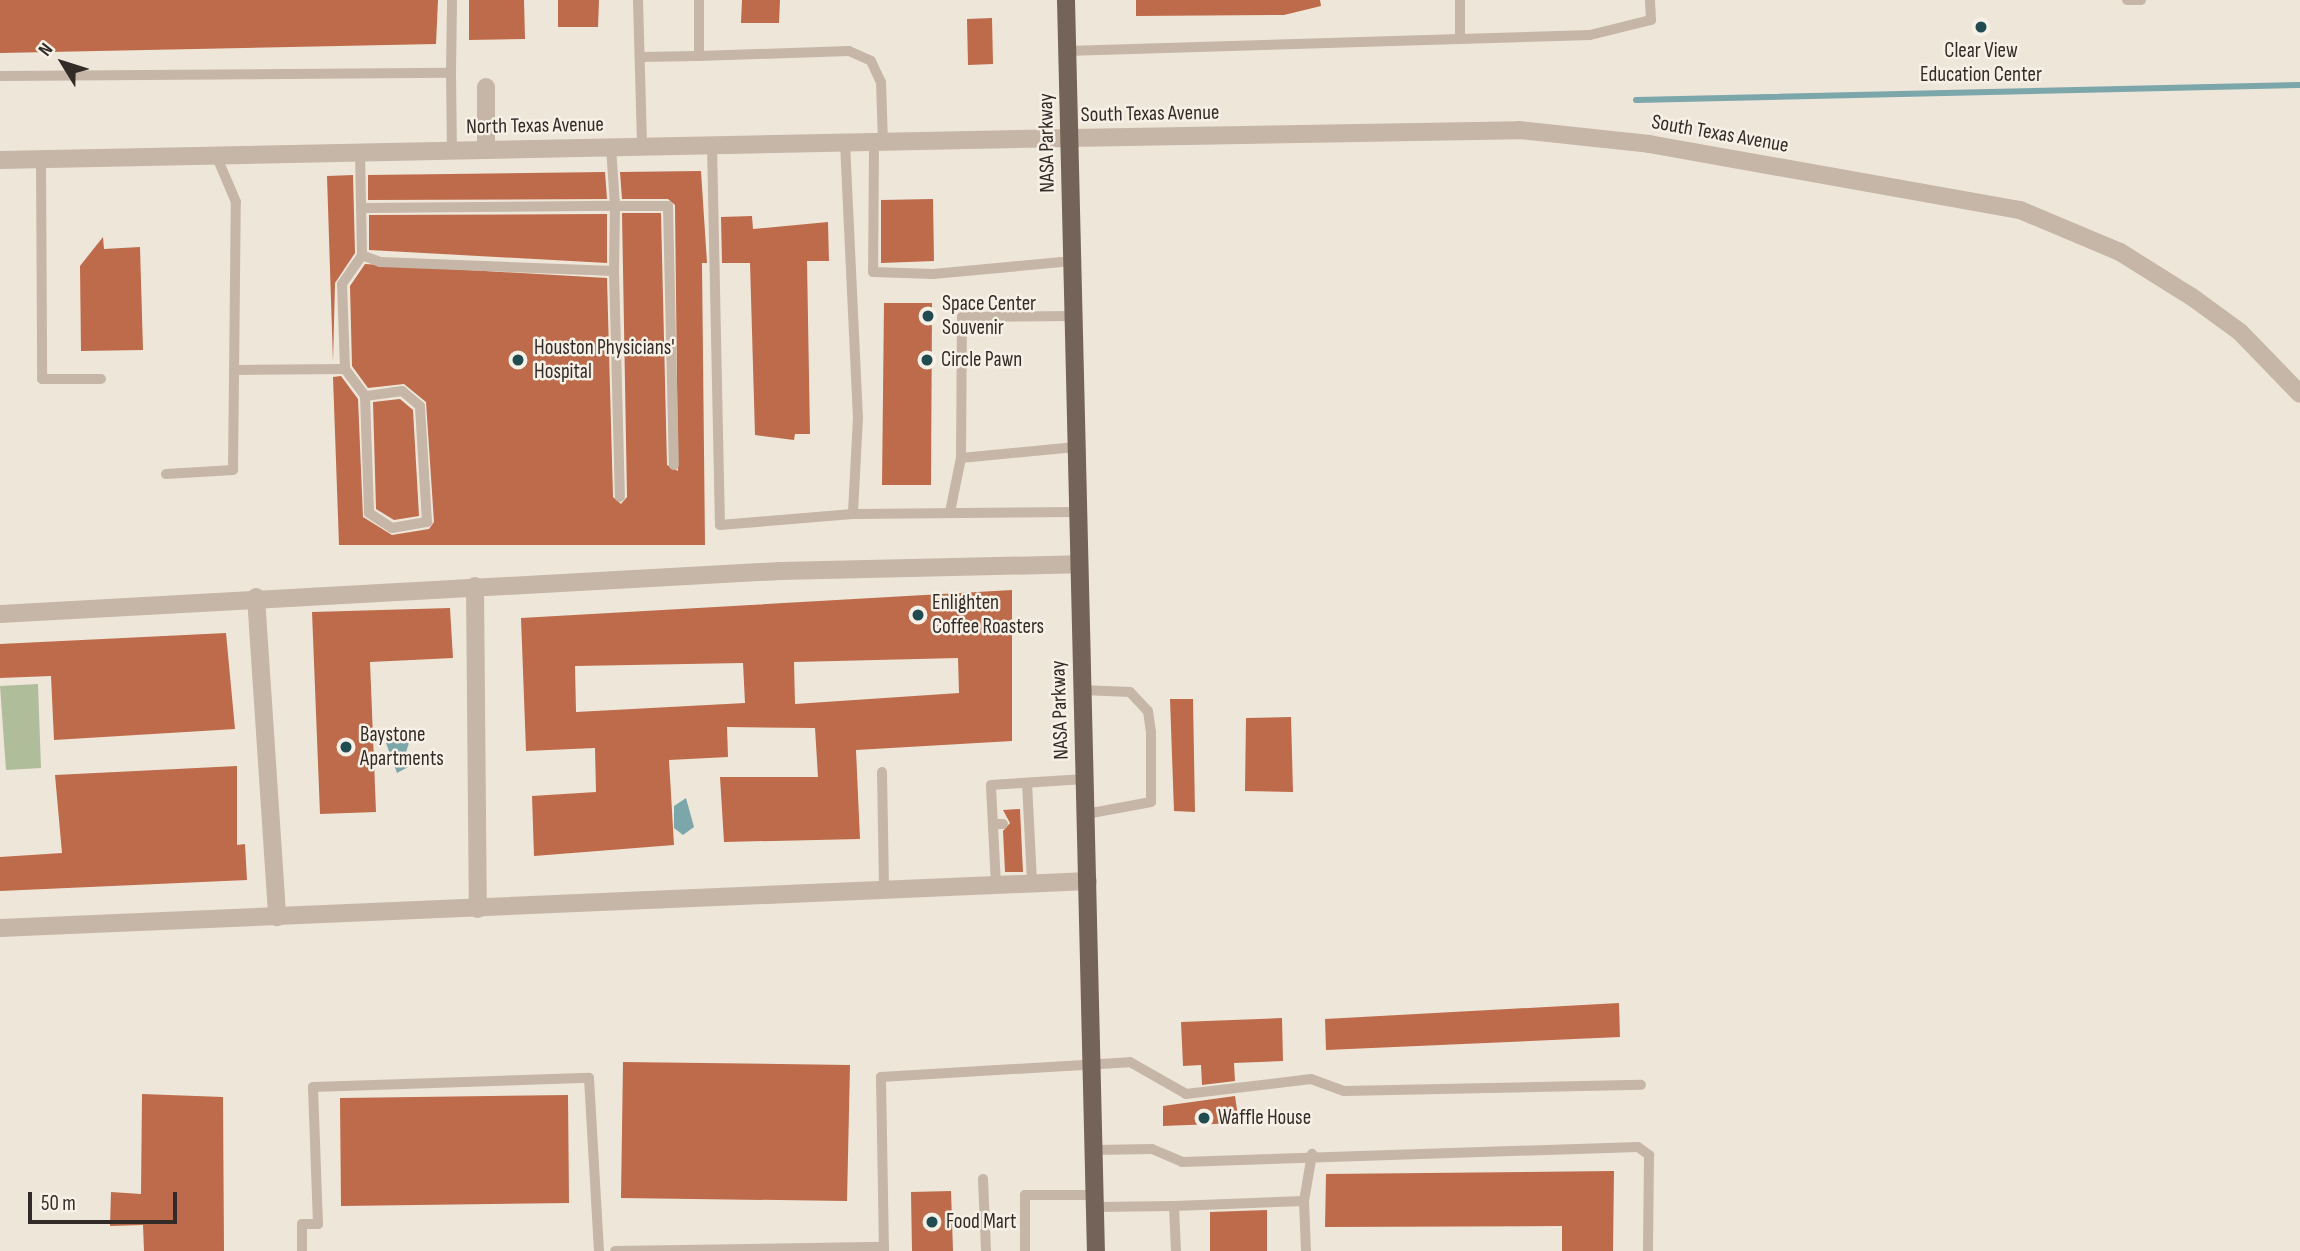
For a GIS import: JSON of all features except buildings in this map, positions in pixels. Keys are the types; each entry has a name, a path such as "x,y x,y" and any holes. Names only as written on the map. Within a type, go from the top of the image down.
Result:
{"main road":[{"name":"NASA Parkway","path":"1066,0 1076,512 1094,1065 1096,1251"}],"street":[{"path":"486,87 486,150"},
{"name":"South Texas Avenue","path":"1070,138 1519,130 1648,144 2020,209 2120,252 2192,297 2240,332 2300,394"},
{"name":"North Texas Avenue","path":"0,160 1070,138"},
{"path":"0,614 475,586 1078,564"},
{"path":"475,586 478,909"},
{"path":"256,597 277,917"},
{"path":"0,928 1088,881"}],"lane":[{"path":"452,0 452,150"},
{"path":"638,0 642,147"},
{"path":"699,0 699,56"},
{"path":"1460,0 1460,39"},
{"path":"1067,51 1590,35 1651,20 1650,0"},
{"path":"2127,0 2141,0"},
{"path":"640,57 863,55 881,82 873,272 933,274 1072,261"},
{"path":"0,76 451,73"},
{"path":"845,143 858,417 853,514"},
{"path":"712,145 720,525 853,514 1076,512"},
{"path":"611,147 615,206 614,271 620,497"},
{"path":"360,152 362,255 342,284 345,369 365,396 369,513 392,528 427,522 420,406 402,391 365,396"},
{"path":"166,474 233,470 236,202 216,155"},
{"path":"41,159 41,379 101,379"},
{"path":"361,208 668,206 674,466"},
{"path":"362,255 380,262 614,271"},
{"path":"950,513 961,458 962,317 1073,316"},
{"path":"234,370 345,369"},
{"path":"961,458 1075,447"},
{"path":"1082,690 1130,692 1148,711 1151,733 1152,802 1086,814"},
{"path":"882,772 884,890"},
{"path":"996,885 1000,862 998,824 991,786 1085,779"},
{"path":"1027,783 1026,862 1032,883"},
{"path":"615,1251 884,1249 881,1077 1130,1062 1186,1094 1311,1079 1344,1091 1642,1085"},
{"path":"302,1251 302,1224 318,1224 313,1087 589,1078 598,1251"},
{"path":"1095,1150 1152,1149 1182,1162 1312,1154 1639,1147 1649,1155 1648,1251"},
{"path":"1306,1251 1304,1201 1312,1183 1312,1154"},
{"path":"983,1179 986,1251"},
{"path":"1025,1251 1025,1195 1174,1206 1304,1201"},
{"path":"1174,1206 1176,1251"}],"green space":[{"path":"38,684 41,768 6,770 0,686"}],"water":[{"path":"400,729 411,737 405,755 410,766 397,773 386,743"},
{"path":"686,798 694,827 683,835 674,828 674,806"}],"waterway":[{"path":"1636,100 2300,85"}],"place":[{"name":"Clear View Education Center","path":"1981,27"},
{"name":"Space Center Souvenir","path":"928,316"},
{"name":"Houston Physicians' Hospital","path":"518,360"},
{"name":"Circle Pawn","path":"927,360"},
{"name":"Enlighten Coffee Roasters","path":"918,615"},
{"name":"Baystone Apartments","path":"346,747"},
{"name":"Waffle House","path":"1204,1118"},
{"name":"Food Mart","path":"932,1222"}]}
